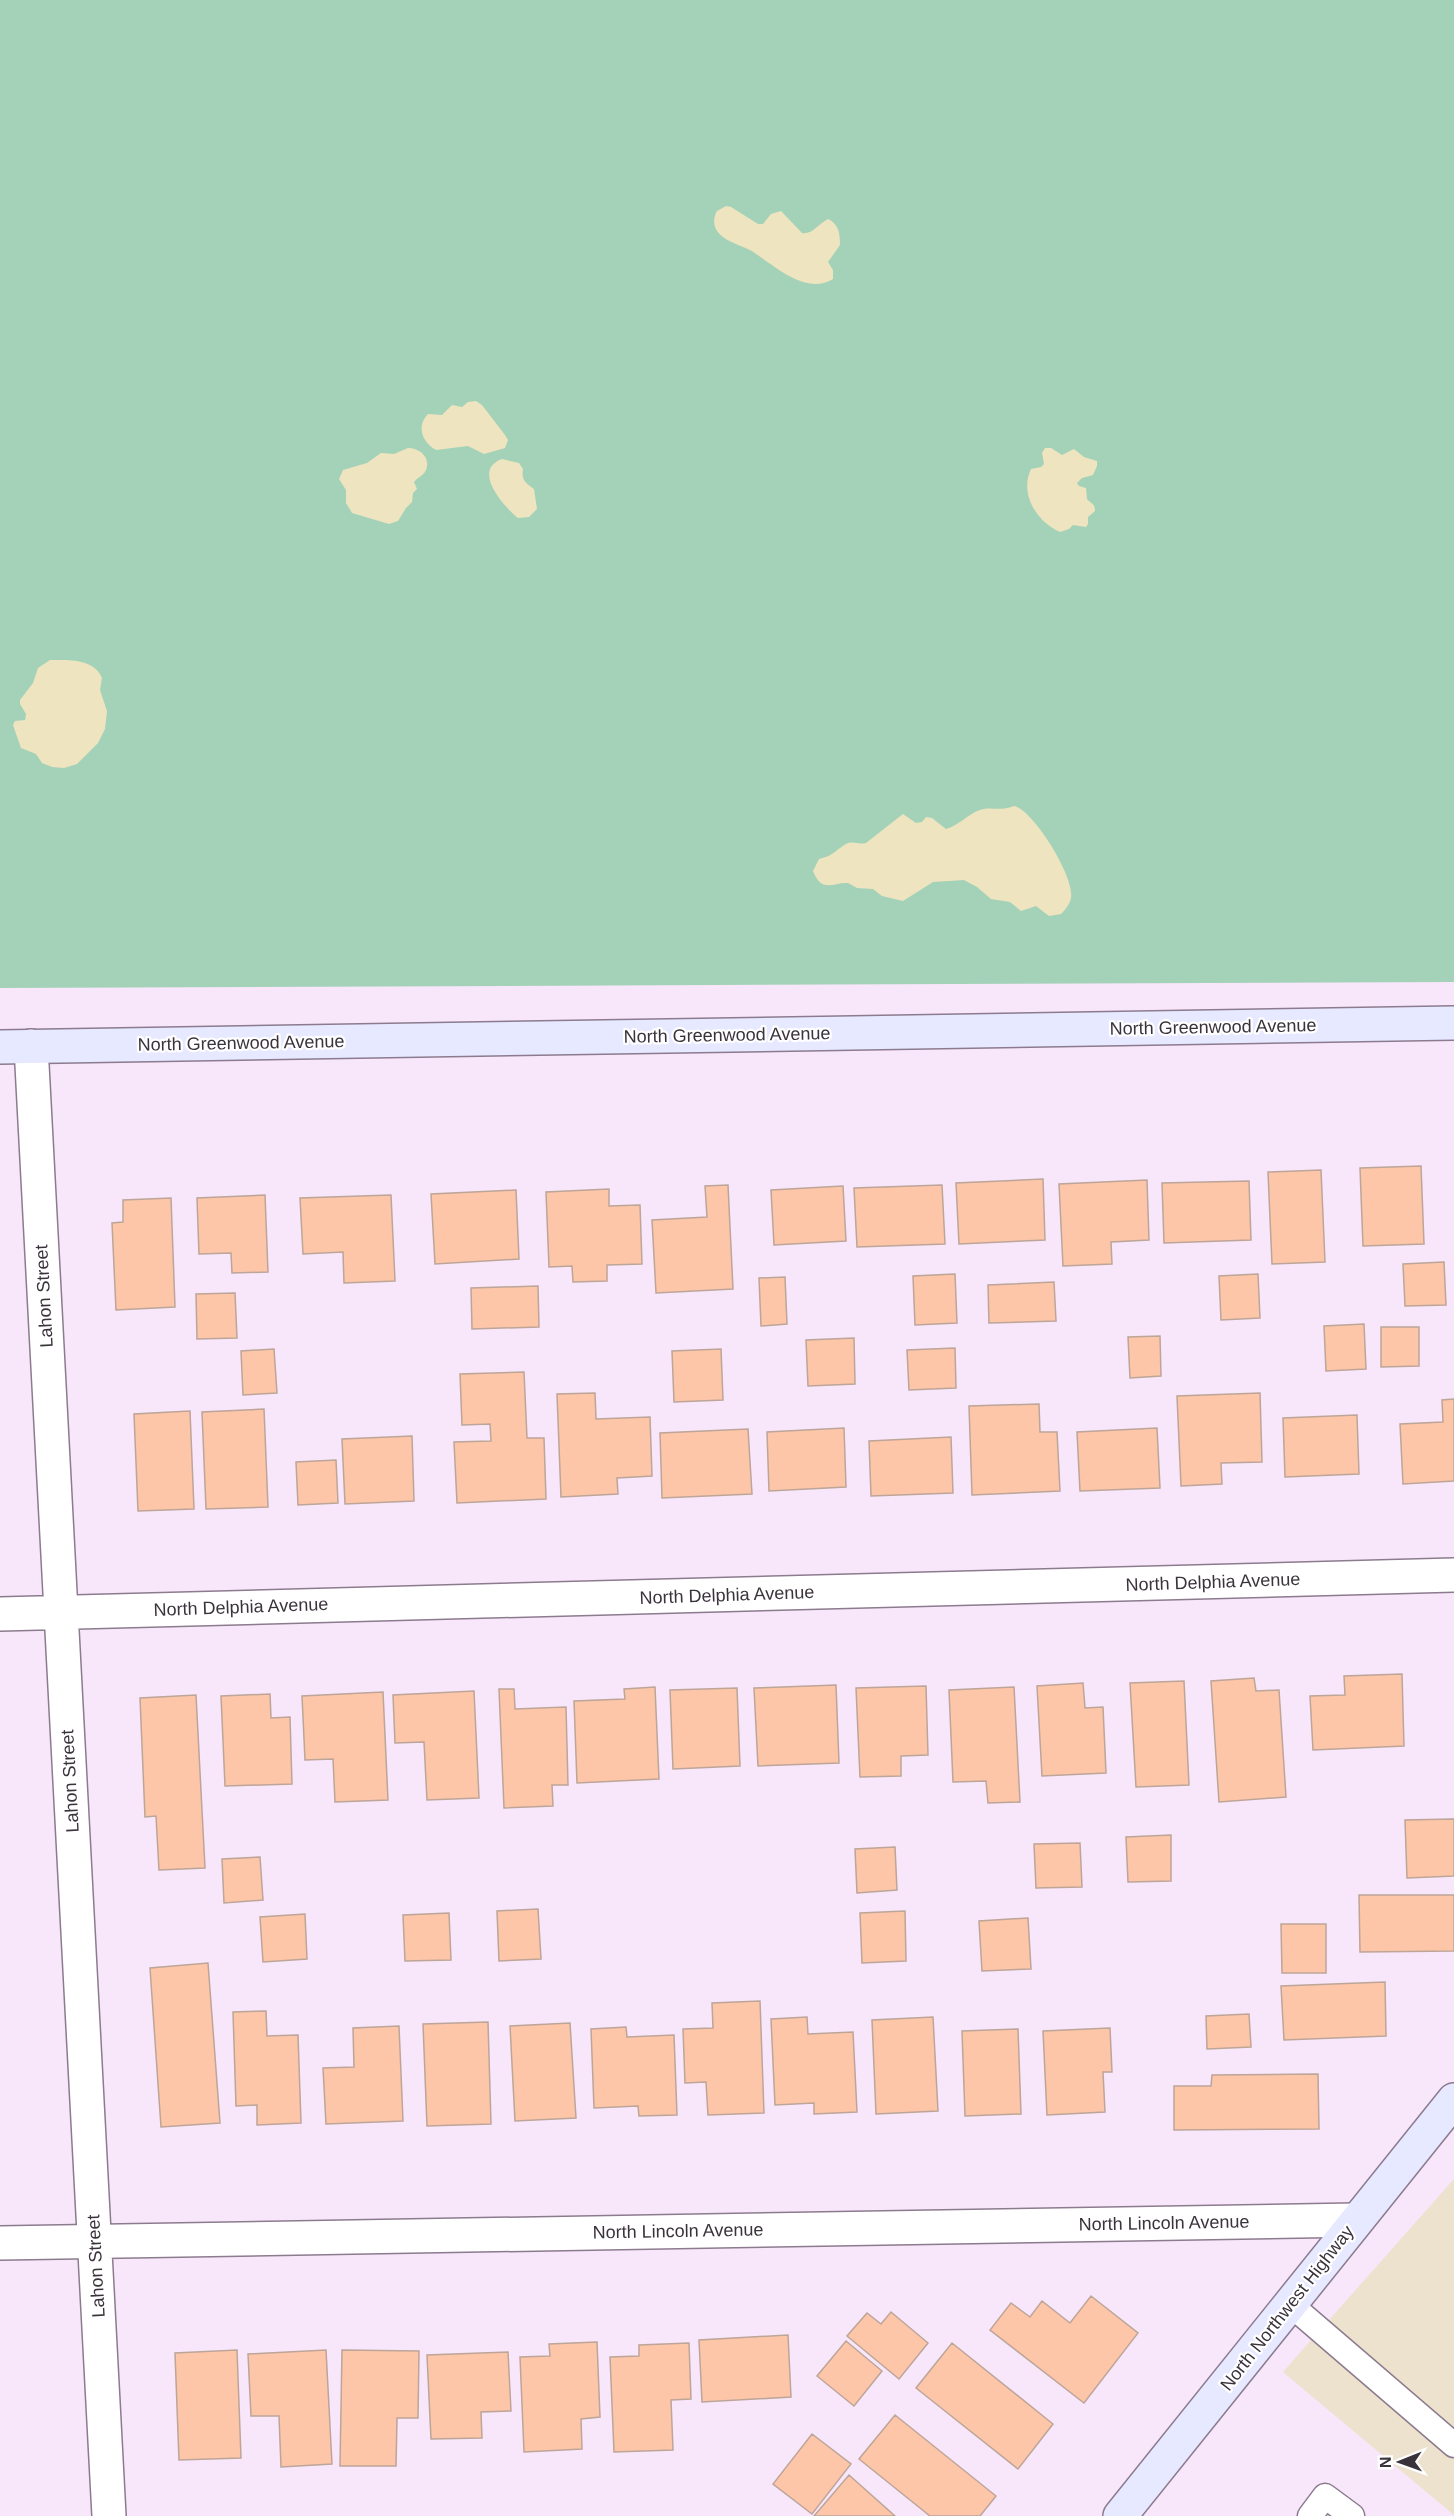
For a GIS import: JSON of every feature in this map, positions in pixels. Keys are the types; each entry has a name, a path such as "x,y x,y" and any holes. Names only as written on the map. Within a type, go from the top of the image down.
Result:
{"street":[{"name":"North Greenwood Avenue","path":"15,1047 1454,1023"},
{"name":"Lahon Street","path":"15,1047 61,1612 109,2516"},
{"name":"North Delphia Avenue","path":"0,1614 1454,1575"},
{"name":"North Northwest Highway","path":"1120,2516 1454,2100"},
{"name":"North Lincoln Avenue","path":"0,2243 1356,2220"}],"lane":[{"path":"1291,2304 1454,2445"},
{"path":"1310,2516 1325,2496 1352,2516"}],"shaded area":[{"path":"1454,2179 1454,2515 1283,2372"}],"green space":[{"path":"0,0 1454,0 1454,982 0,988"}],"sand":[{"path":"726,206 758,224 763,224 771,214 781,211 802,233 812,231 828,219 832,221 838,230 840,241 840,245 828,262 833,270 833,279 812,284 790,277 752,251 723,237 716,229 714,220 717,211"},
{"path":"476,401 482,405 505,435 508,440 505,448 484,454 468,446 436,450 427,443 422,434 422,424 428,414 442,415 452,405 462,407 468,402"},
{"path":"413,448 424,455 427,467 414,482 417,489 413,493 412,502 398,521 389,524 352,513 346,503 346,490 339,479 343,470 367,463 381,453 394,454"},
{"path":"1045,448 1051,448 1062,455 1074,449 1084,457 1097,461 1093,475 1082,478 1077,483 1086,488 1087,499 1095,508 1095,511 1088,517 1086,527 1073,525 1060,532 1044,521 1032,506 1027,488 1028,478 1031,469 1044,464 1042,453"},
{"path":"502,459 519,463 523,469 525,481 534,489 537,509 529,517 518,518 505,506 493,488 489,471 493,464"},
{"path":"50,660 79,662 98,671 102,678 100,690 107,711 105,729 98,743 77,764 64,768 42,763 36,754 21,748 13,725 15,721 25,720 26,714 20,700 33,683 38,668"},
{"path":"1014,806 1031,819 1060,861 1070,888 1071,898 1061,914 1049,916 1036,906 1021,911 1010,902 991,899 964,880 933,882 903,901 882,896 873,889 857,888 848,883 824,885 816,878 813,871 819,859 848,843 866,843 903,814 916,823 922,822 926,817 932,818 946,829 980,810 1004,809"}],"building":[{"path":"1421,1166 1424,1244 1363,1246 1360,1168"},
{"path":"1321,1170 1325,1262 1272,1264 1268,1172"},
{"path":"1043,1179 1045,1240 959,1244 956,1183"},
{"path":"1147,1180 1149,1240 1111,1242 1112,1264 1063,1266 1059,1184"},
{"path":"1249,1181 1251,1240 1164,1243 1162,1183"},
{"path":"728,1185 733,1289 656,1293 652,1220 707,1217 705,1186"},
{"path":"942,1185 945,1244 857,1247 854,1188"},
{"path":"843,1186 846,1241 774,1245 771,1190"},
{"path":"609,1189 609,1206 640,1205 642,1264 607,1265 607,1281 573,1282 572,1266 549,1267 546,1192"},
{"path":"516,1190 519,1259 435,1264 431,1194"},
{"path":"265,1195 268,1272 232,1273 231,1253 199,1254 197,1198"},
{"path":"391,1195 395,1281 344,1283 343,1252 303,1254 300,1198"},
{"path":"171,1198 175,1307 116,1310 112,1223 123,1222 123,1200"},
{"path":"1444,1262 1446,1305 1405,1306 1403,1264"},
{"path":"955,1274 957,1323 915,1325 913,1276"},
{"path":"1258,1274 1260,1318 1221,1320 1219,1276"},
{"path":"785,1277 787,1324 761,1326 759,1278"},
{"path":"1054,1282 1056,1321 989,1323 988,1285"},
{"path":"538,1286 539,1327 472,1329 471,1288"},
{"path":"235,1293 237,1338 197,1339 196,1294"},
{"path":"1364,1324 1366,1369 1326,1371 1324,1326"},
{"path":"1381,1327 1419,1327 1419,1366 1381,1367"},
{"path":"1160,1336 1161,1376 1130,1378 1128,1337"},
{"path":"854,1338 855,1384 808,1386 806,1340"},
{"path":"955,1348 956,1388 909,1390 907,1350"},
{"path":"274,1349 277,1393 243,1395 241,1351"},
{"path":"721,1349 723,1400 674,1402 672,1351"},
{"path":"524,1372 527,1438 544,1438 546,1499 457,1503 454,1442 491,1441 490,1424 462,1425 460,1374"},
{"path":"595,1393 596,1419 650,1417 652,1476 617,1478 618,1494 561,1497 557,1394"},
{"path":"1260,1393 1262,1462 1221,1463 1222,1484 1181,1486 1177,1396"},
{"path":"1454,1399 1454,1481 1403,1484 1400,1424 1443,1422 1442,1400"},
{"path":"1039,1404 1040,1432 1057,1432 1060,1491 972,1495 969,1406"},
{"path":"264,1409 268,1507 206,1509 202,1412"},
{"path":"190,1411 194,1509 138,1511 134,1414"},
{"path":"1357,1415 1359,1474 1285,1477 1283,1418"},
{"path":"844,1428 846,1487 769,1491 767,1432"},
{"path":"1157,1428 1160,1488 1080,1491 1077,1432"},
{"path":"748,1429 752,1494 662,1498 660,1433"},
{"path":"412,1436 414,1501 345,1504 342,1439"},
{"path":"951,1437 953,1493 871,1496 869,1441"},
{"path":"336,1460 338,1503 298,1505 296,1462"},
{"path":"1402,1674 1404,1746 1313,1750 1310,1696 1345,1695 1344,1676"},
{"path":"1254,1678 1256,1691 1279,1690 1286,1797 1219,1802 1211,1681"},
{"path":"1184,1681 1189,1785 1136,1787 1130,1683"},
{"path":"1083,1683 1085,1708 1103,1707 1106,1773 1042,1776 1037,1686"},
{"path":"836,1685 839,1763 758,1766 754,1688"},
{"path":"926,1686 928,1755 901,1756 901,1776 860,1777 856,1688"},
{"path":"655,1687 659,1779 577,1783 574,1701 625,1699 624,1689"},
{"path":"1014,1687 1020,1802 988,1803 986,1781 953,1782 949,1690"},
{"path":"737,1688 740,1766 673,1769 670,1690"},
{"path":"499,1689 514,1689 515,1709 566,1707 568,1785 552,1785 553,1806 504,1808"},
{"path":"474,1691 479,1798 427,1800 424,1742 395,1743 393,1695"},
{"path":"383,1692 388,1800 335,1802 333,1759 305,1760 302,1696"},
{"path":"270,1694 271,1718 290,1717 292,1784 225,1786 221,1696"},
{"path":"196,1695 205,1868 159,1870 156,1816 145,1817 140,1698"},
{"path":"1454,1819 1454,1876 1407,1878 1405,1820"},
{"path":"1171,1835 1171,1881 1128,1882 1126,1837"},
{"path":"1080,1843 1082,1887 1036,1888 1034,1844"},
{"path":"895,1847 897,1890 857,1893 855,1849"},
{"path":"260,1857 263,1900 224,1903 222,1859"},
{"path":"1359,1895 1454,1895 1454,1951 1360,1952"},
{"path":"538,1909 541,1959 499,1961 497,1911"},
{"path":"905,1911 906,1961 862,1963 860,1913"},
{"path":"449,1913 451,1960 405,1961 403,1915"},
{"path":"305,1914 307,1959 263,1962 260,1917"},
{"path":"1028,1918 1031,1969 982,1971 979,1921"},
{"path":"1281,1924 1326,1924 1326,1973 1282,1973"},
{"path":"208,1963 220,2123 161,2127 150,1968"},
{"path":"1385,1982 1386,2036 1284,2040 1281,1986"},
{"path":"760,2001 764,2113 708,2115 706,2082 685,2083 683,2029 713,2028 712,2003"},
{"path":"266,2011 267,2036 298,2035 301,2123 257,2125 257,2105 236,2106 233,2012"},
{"path":"1249,2014 1251,2047 1207,2049 1206,2016"},
{"path":"807,2017 808,2034 853,2032 857,2112 814,2114 814,2103 775,2105 771,2019"},
{"path":"933,2017 938,2111 876,2114 872,2020"},
{"path":"488,2022 491,2124 427,2126 423,2024"},
{"path":"570,2023 576,2118 515,2121 510,2026"},
{"path":"399,2026 403,2121 326,2124 323,2068 354,2067 353,2028"},
{"path":"626,2027 627,2037 674,2035 677,2115 639,2116 638,2106 594,2108 591,2029"},
{"path":"1110,2028 1112,2072 1103,2072 1105,2112 1047,2115 1043,2031"},
{"path":"1018,2029 1021,2114 965,2116 962,2031"},
{"path":"1318,2074 1319,2129 1174,2130 1174,2086 1211,2086 1212,2075"},
{"path":"1091,2296 1138,2333 1084,2403 990,2330 1011,2303 1030,2317 1042,2301 1070,2323"},
{"path":"891,2312 928,2343 899,2379 847,2336 867,2313 881,2324"},
{"path":"788,2335 791,2397 702,2402 699,2340"},
{"path":"846,2341 882,2371 854,2406 817,2376"},
{"path":"597,2342 600,2417 581,2419 582,2449 524,2452 520,2357 550,2356 549,2344"},
{"path":"689,2343 691,2399 671,2400 673,2450 614,2452 610,2357 639,2356 639,2345"},
{"path":"952,2343 1053,2424 1018,2469 916,2388"},
{"path":"237,2350 241,2458 179,2460 175,2353"},
{"path":"326,2350 332,2464 281,2467 279,2416 251,2416 248,2354"},
{"path":"342,2350 419,2351 418,2418 397,2418 396,2466 340,2466"},
{"path":"508,2352 511,2411 481,2412 482,2438 431,2439 427,2355"},
{"path":"895,2415 996,2496 980,2516 930,2516 859,2459"},
{"path":"812,2434 851,2464 812,2514 773,2484"},
{"path":"849,2475 895,2516 814,2516"}]}
